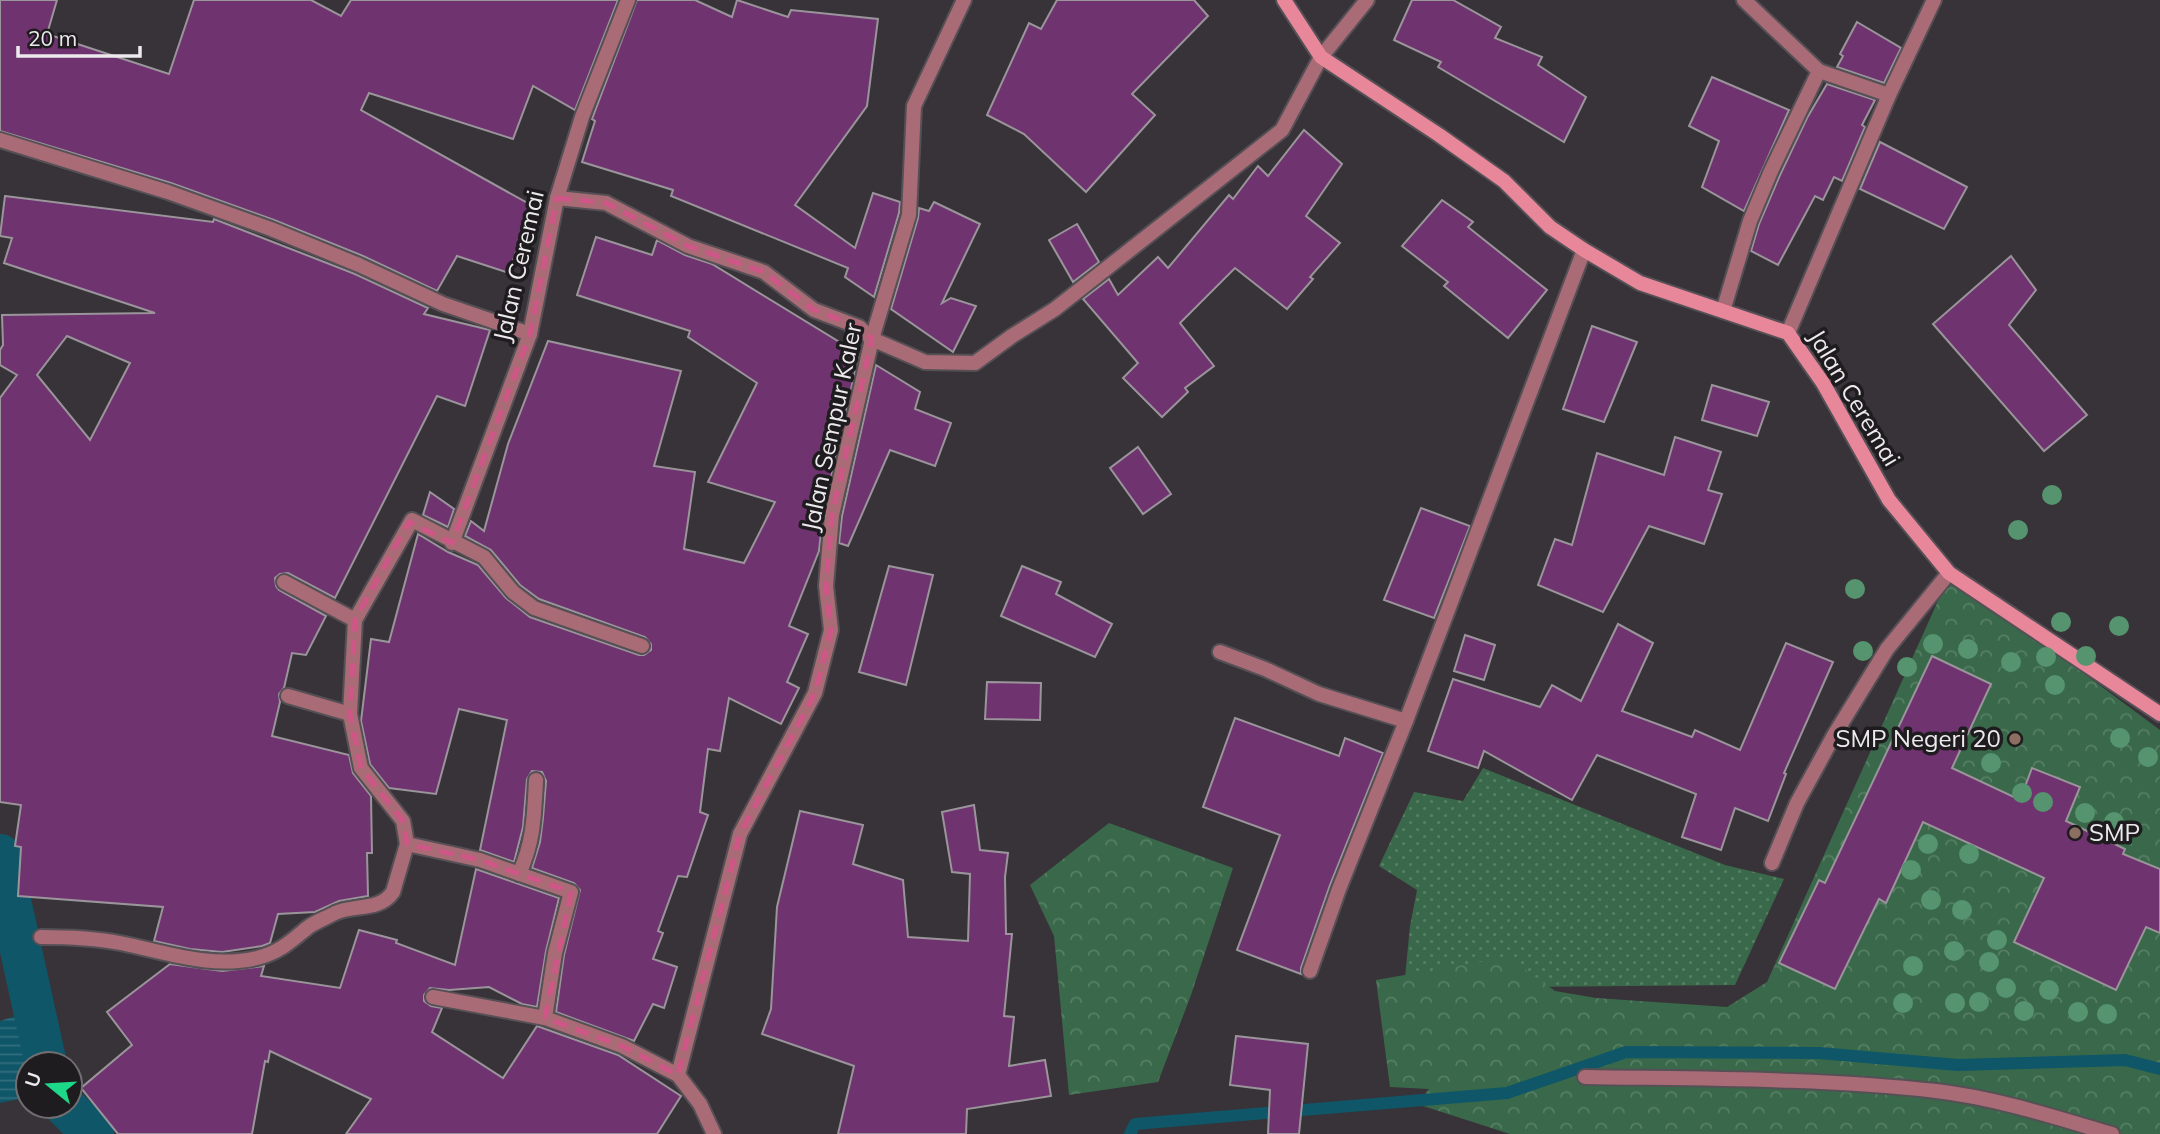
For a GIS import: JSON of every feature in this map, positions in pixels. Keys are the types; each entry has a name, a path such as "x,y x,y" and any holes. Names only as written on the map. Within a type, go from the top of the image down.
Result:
{"street":[{"name":"Jalan Ceremai","path":"452,543 530,334 557,198 582,117 628,0"},
{"name":"Jalan Sempur Kaler","path":"678,1075 740,834 814,693 831,629 826,586 832,515 872,339 909,215 914,106 964,0"},
{"name":"Jalan Ceremai","path":"1284,0 1321,57 1504,181 1550,227 1584,250 1640,283 1788,333 1823,383 1889,500 1949,573 2160,715"},
{"path":"557,198 606,202 688,246 765,272 814,310 859,327 872,339 925,362 975,363 1055,309 1282,130 1321,57 1367,0"},
{"path":"1744,0 1819,71 1889,95"},
{"path":"1788,333 1889,95 1934,0"},
{"path":"1723,312 1749,220 1819,71"},
{"path":"0,140 168,191 359,265 443,304 530,334"},
{"path":"1310,971 1584,250"},
{"path":"41,937 72,937 119,943 172,956 222,963 258,957 291,943 308,927 341,910 382,903 393,892 407,845 402,821 361,768 350,714 355,620 409,522 415,521 452,543 484,557 513,592 534,608 642,646"},
{"path":"1772,863 1797,803 1833,737 1888,649 1949,573"},
{"path":"284,582 355,620"},
{"path":"1220,652 1319,694 1406,721"},
{"path":"288,696 350,714"},
{"path":"519,874 531,844 536,780"},
{"path":"407,845 480,860 571,892 555,953 545,1018"},
{"path":"433,997 545,1018 622,1046 678,1075 700,1104 712,1132"},
{"path":"1585,1077 1766,1080 1937,1091 2029,1109 2112,1134"}],"highlighted area":[{"path":"557,198 606,203 688,246 764,272 814,310 859,327 872,339 832,515 826,586 831,630 815,693 740,834 678,1075 622,1046 545,1018 571,892 480,860 407,844 403,821 361,768 350,714 355,620 409,522 452,543 530,334"}],"green space":[{"path":"1950,574 2160,730 2160,1134 1510,1134 1417,1104 1429,1089 1390,1087 1376,980 1508,957 1555,991 1596,998 1727,1007 1767,982"},
{"path":"1483,768 1725,865 1784,879 1735,985 1404,988 1410,926 1417,890 1379,866 1414,792 1463,801"},
{"path":"1109,823 1233,868 1191,995 1158,1082 1069,1095 1054,936 1030,885"}],"water":[{"path":"16,1016 23,1050 14,1050 14,1100 0,1103 0,1021"}],"building":[{"path":"0,0 57,0 47,34 169,74 194,0 311,0 341,16 351,0 618,0 575,110 533,86 513,139 369,93 361,110 531,205 509,273 457,256 437,291 363,256 274,220 171,183 0,131"},
{"path":"637,0 695,0 732,17 737,0 788,17 791,10 878,19 867,106 795,205 855,248 873,193 900,202 874,297 845,277 848,268 671,196 673,190 582,162 595,121 592,119"},
{"path":"1057,0 1194,0 1208,16 1132,94 1155,115 1086,192 1024,134 987,115 1029,23 1041,29"},
{"path":"1412,0 1453,0 1501,27 1495,38 1542,57 1538,65 1586,97 1564,142 1438,67 1441,62 1394,40"},
{"path":"1857,22 1901,48 1884,83 1837,67 1843,56 1840,54"},
{"path":"1712,77 1789,110 1744,211 1702,187 1719,141 1689,126"},
{"path":"1827,84 1875,100 1862,125 1865,127 1842,181 1834,177 1823,200 1815,196 1778,265 1751,251 1759,224 1780,175 1807,118"},
{"path":"1304,130 1342,164 1306,216 1340,243 1310,277 1313,279 1287,309 1235,268 1180,323 1214,366 1185,388 1188,392 1162,417 1123,378 1138,363 1083,299 1109,279 1118,295 1158,257 1168,268 1229,195 1233,199 1258,166 1268,176"},
{"path":"1880,142 1967,187 1944,229 1860,189"},
{"path":"5,196 213,222 214,219 355,274 428,308 424,314 490,330 465,406 437,396 335,598 288,573 275,578 279,590 326,616 306,655 292,653 284,688 279,694 280,702 272,736 349,755 353,773 371,796 372,853 367,853 368,896 339,901 315,912 278,914 270,943 222,952 190,949 154,941 163,907 18,896 21,847 15,846 21,805 0,802 0,398 17,375 0,365 0,350 3,345 2,315 155,313 4,263 12,238 0,236","holes":["67,336 130,363 90,440 37,375"]},
{"path":"1442,200 1473,222 1468,227 1547,290 1508,338 1444,286 1448,282 1402,246"},
{"path":"934,202 980,224 942,303 951,298 976,306 953,352 891,309 919,208 929,211"},
{"path":"1077,224 1099,262 1073,282 1049,240"},
{"path":"596,237 652,255 657,240 685,255 712,264 859,354 823,513 819,551 789,626 808,634 787,682 799,688 781,724 729,698 720,751 708,749 700,812 708,815 687,877 678,876 658,931 663,933 653,959 677,967 664,1008 653,1004 634,1041 556,1012 564,955 580,890 574,883 532,868 540,842 543,818 546,781 542,772 532,771 527,779 523,827 514,862 480,850 507,720 459,709 436,794 389,788 370,764 361,721 371,639 389,642 418,534 448,552 478,565 506,598 530,617 639,655 651,650 651,644 645,637 539,599 520,585 491,550 465,536 471,521 484,531 508,444 548,341 681,371 654,466 695,472 684,549 744,563 775,502 708,482 757,383 688,337 690,331 577,295"},
{"path":"2011,256 2036,290 2009,325 2087,415 2044,451 1933,324"},
{"path":"1592,326 1637,342 1604,422 1563,409"},
{"path":"876,365 920,392 915,409 951,423 935,466 890,450 848,546 839,543 842,516"},
{"path":"1712,385 1769,402 1757,436 1702,420"},
{"path":"1675,437 1721,452 1708,490 1722,494 1704,544 1649,526 1603,612 1538,585 1555,539 1572,545 1597,453 1664,475"},
{"path":"1138,447 1171,494 1143,514 1110,468"},
{"path":"430,492 454,509 448,527 423,515"},
{"path":"1421,508 1470,526 1434,618 1384,600"},
{"path":"889,566 933,575 906,685 859,672"},
{"path":"1022,566 1061,582 1056,594 1112,624 1095,657 1001,616"},
{"path":"1618,624 1653,643 1622,711 1692,737 1695,730 1740,750 1786,643 1833,662 1784,773 1786,774 1768,821 1735,808 1721,850 1682,837 1696,794 1597,755 1572,800 1484,751 1478,768 1428,751 1453,679 1540,707 1552,685 1581,701"},
{"path":"1465,635 1495,645 1484,680 1454,671"},
{"path":"1932,656 1991,684 1952,768 2020,800 2032,768 2080,787 2066,821 2125,849 2123,854 2160,869 2160,933 2146,927 2116,990 2014,942 2044,878 1923,822 1886,903 1879,899 1835,989 1779,963 1819,880 1825,883"},
{"path":"987,682 1041,683 1040,720 985,719"},
{"path":"1235,718 1339,756 1345,738 1383,753 1330,885 1301,974 1237,950 1280,835 1203,807"},
{"path":"974,805 980,850 1008,853 1005,877 1006,934 1012,934 1004,1016 1014,1017 1009,1066 1045,1060 1051,1096 967,1109 966,1134 838,1134 854,1066 762,1034 771,1009 777,907 800,811 863,825 853,864 903,880 908,937 968,941 970,874 952,872 942,812"},
{"path":"476,869 559,898 546,951 537,1007 522,1004 489,987 449,990 430,988 424,995 424,1001 431,1006 442,1008 432,1032 503,1078 537,1026 618,1055 681,1096 657,1134 346,1134 371,1099 270,1051 268,1062 265,1061 252,1134 118,1134 84,1092 84,1085 132,1045 107,1012 170,964 222,971 264,966 261,976 340,988 359,930 397,940 396,943 455,965"},
{"path":"1236,1036 1308,1044 1299,1134 1268,1134 1270,1090 1230,1085"}],"waterway":[{"path":"0,855 43,1050"},
{"path":"1130,1134 1135,1124 1507,1093 1626,1052 1819,1053 1958,1065 2125,1060 2160,1069"},
{"path":"79,1120 93,1134"}],"place":[{"name":"SMP Negeri 20","path":"2015,739"},
{"name":"SMP","path":"2075,833"}]}
